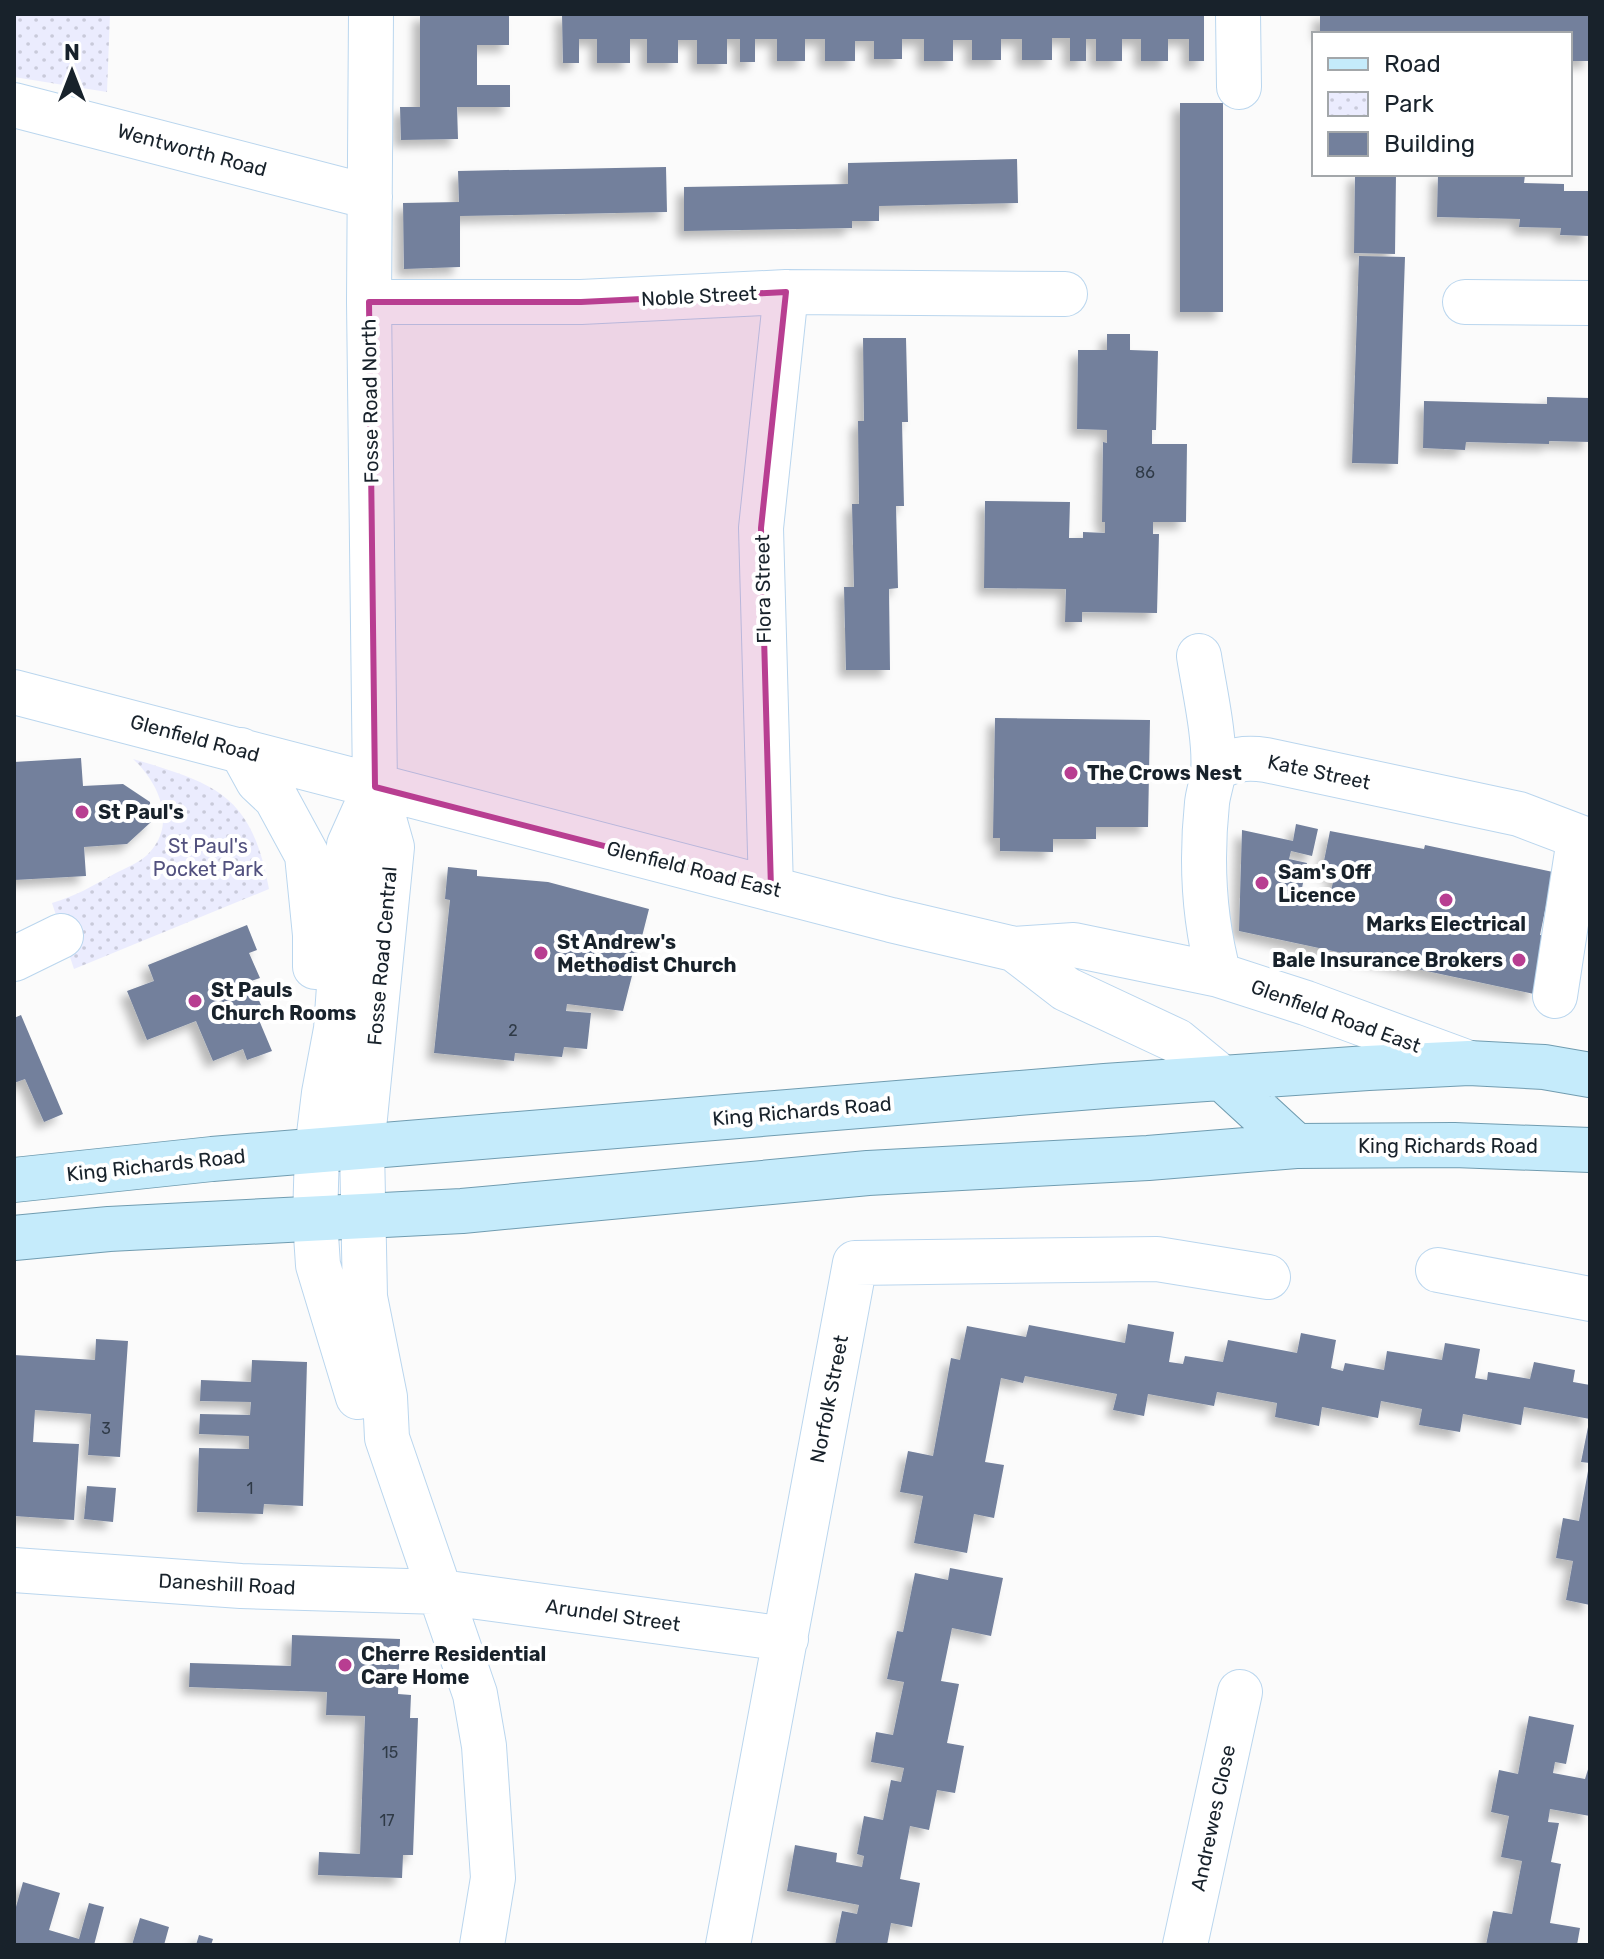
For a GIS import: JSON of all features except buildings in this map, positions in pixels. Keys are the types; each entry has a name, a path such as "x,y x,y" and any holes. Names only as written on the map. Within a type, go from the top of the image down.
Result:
{"main road":[{"name":"King Richards Road","path":"14,1180 317,1151 1222,1078 1469,1063 1544,1067 1590,1075"},
{"path":"1222,1078 1296,1146"},
{"name":"King Richards Road","path":"14,1238 109,1229 462,1211 868,1173 1148,1158 1296,1146 1454,1145 1590,1150"}],"street":[{"name":"Fosse Road North","path":"371,14 369,302 375,787"},
{"path":"1238,14 1239,87"},
{"name":"Wentworth Road","path":"14,105 370,197"},
{"name":"Noble Street","path":"369,302 581,302 786,292 1047,293"},
{"name":"Flora Street","path":"771,889 780,741 761,528 786,292"},
{"path":"1465,302 1590,303"},
{"path":"1199,656 1213,771 1207,801 1206,908 1219,975"},
{"name":"Glenfield Road","path":"14,692 375,787"},
{"name":"Fosse Road Central","path":"241,750 258,781 276,798 307,855 315,935 316,1029 324,1093"},
{"name":"Kate Street","path":"1213,771 1226,762 1241,758 1266,760 1519,814 1584,840 1555,996"},
{"name":"Glenfield Road East","path":"375,787 1014,949 1074,945 1219,975 1306,1003 1469,1063"},
{"name":"Fosse Road Central","path":"375,787 349,845 336,1029 317,1151 315,1220 318,1265 361,1404 387,1438"},
{"name":"Fosse Road Central","path":"375,787 392,847 362,1148 365,1297 385,1397 387,1438 475,1694 484,1746 493,1878 482,1945"},
{"path":"14,959 61,936"},
{"name":"Glenfield Road East","path":"1014,949 1066,989 1177,1041 1222,1078"},
{"name":"Norfolk Street","path":"728,1945 855,1263 1157,1259 1268,1277"},
{"path":"1438,1270 1590,1299"},
{"name":"Daneshill Road","path":"14,1570 241,1586 441,1592"},
{"name":"Arundel Street","path":"441,1592 786,1639"},
{"name":"Andrewes Close","path":"1185,1945 1240,1692"}],"highlighted area":[{"path":"786,292 761,528 771,889 375,787 369,302 581,302"}],"green space":[{"path":"14,14 110,14 107,92 14,77"},
{"name":"St Paul's Pocket Park","path":"133,759 188,777 226,798 253,833 269,889 74,969 52,903 143,859 158,840 162,828 163,815 156,791"}],"place":[{"name":"The Crows Nest","path":"1071,773"},
{"name":"St Paul's","path":"82,812"},
{"name":"Sam's Off Licence","path":"1262,883"},
{"name":"Marks Electrical","path":"1446,900"},
{"name":"St Andrew's Methodist Church","path":"541,953"},
{"name":"Bale Insurance Brokers","path":"1519,960"},
{"name":"St Pauls Church Rooms","path":"195,1001"},
{"name":"Cherre Residential Care Home","path":"345,1665"}]}
